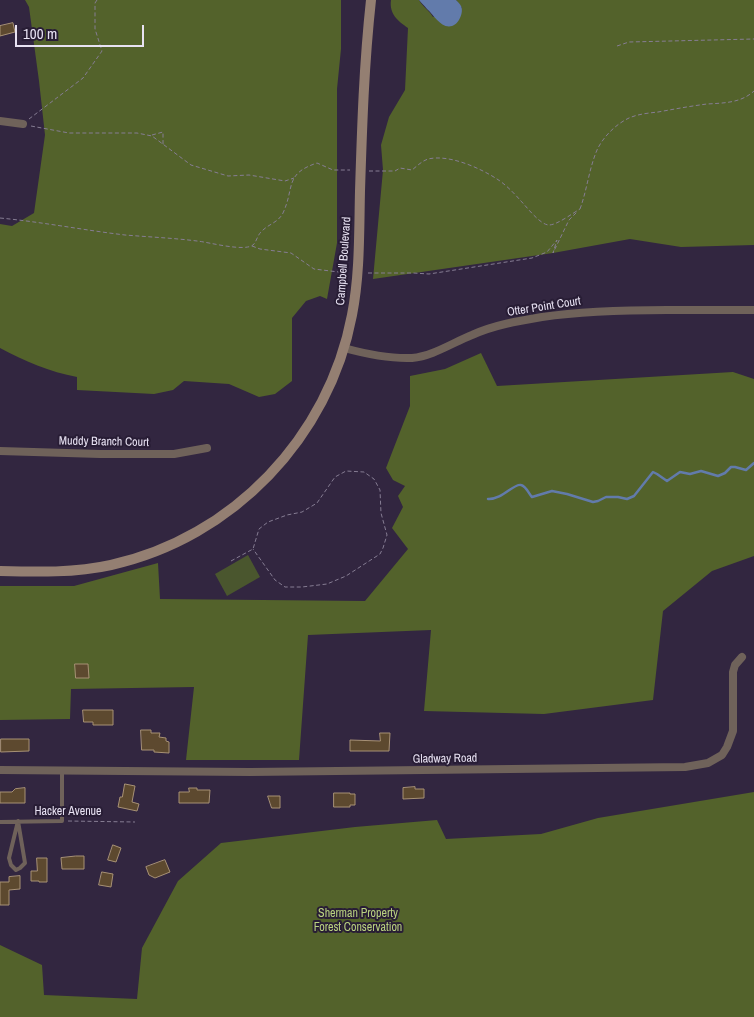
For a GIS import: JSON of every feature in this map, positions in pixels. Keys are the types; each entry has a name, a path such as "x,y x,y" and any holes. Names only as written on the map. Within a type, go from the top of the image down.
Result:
{"street":[{"name":"Campbell Boulevard","path":"0,571 61,572 113,564 139,557 184,539 209,525 248,496 273,472 309,426 335,374 352,315 357,274 364,72 371,0"},
{"path":"0,121 23,124"},
{"name":"Otter Point Court","path":"344,348 370,354 414,358 434,352 494,327 539,317 625,310 754,310"},
{"name":"Muddy Branch Court","path":"0,451 174,454 207,448"},
{"name":"Gladway Road","path":"0,770 250,772 685,767 708,763 722,755 730,742 733,731 733,672 742,657"}],"lane":[{"path":"62,770 62,821"},
{"path":"18,821 25,863 16,870 11,865 9,858 18,821"},
{"name":"Hacker Avenue","path":"0,822 62,821"}],"path":[{"path":"23,124 83,78 102,51 95,29 94,4 98,0"},
{"path":"617,46 629,42 754,39"},
{"path":"0,218 124,235 196,241 243,248 252,246 260,250 291,253 314,270 357,274 429,274 504,263 532,258 547,252 556,240 553,253 569,220 580,209 598,148 610,131 628,118 694,106 731,102 754,91"},
{"path":"23,124 70,133 138,133 152,136 191,165 228,176 249,175 285,181 294,178 304,168 317,163 333,170 395,171 400,168 412,170 426,159 440,157 471,165 498,180 520,199 533,214 549,225 580,209"},
{"path":"152,136 162,132 163,145"},
{"path":"252,246 259,234 278,220 284,212 294,178"},
{"path":"231,561 253,549 259,529 268,522 302,512 317,503 335,477 346,471 364,472 374,480 380,490 381,513 386,535 383,548 380,554 346,576 327,584 285,588 275,580 253,549"},
{"name":"Hacker Avenue","path":"62,821 135,822"}],"green space":[{"path":"25,0 341,0 341,49 337,89 337,243 327,299 320,296 306,301 292,318 292,381 275,394 259,397 229,384 184,381 173,390 154,394 77,390 77,377 37,366 0,348 0,224 12,226 34,213 45,135 29,7"},
{"path":"391,0 419,0 433,17 462,8 456,0 754,0 754,245 681,247 630,239 553,253 373,279 383,170 381,145 389,117 405,90 408,28 393,13"},
{"path":"481,353 497,386 733,372 754,379 754,556 712,571 663,611 653,700 544,714 424,711 431,630 308,635 299,760 186,760 194,687 71,689 70,719 0,720 0,586 74,586 158,563 160,599 365,601 408,549 392,528 403,507 398,496 405,486 393,480 386,468 410,406 410,376 445,369"},
{"path":"248,555 260,577 227,596 215,574"},
{"name":"Sherman Property Forest Conservation","path":"754,792 754,1017 0,1017 0,945 42,965 44,995 137,999 142,948 178,881 221,843 355,827 437,820 446,839 541,834 598,818"}],"water":[{"path":"419,0 456,0 462,8 457,23 452,26 444,25"}],"building":[{"path":"13,23 15,32 0,36 0,26"},
{"path":"75,664 88,664 89,678 76,678"},
{"path":"83,710 113,710 113,725 93,725 93,722 84,722"},
{"path":"141,730 151,730 151,733 160,733 159,737 166,738 166,741 169,742 169,753 142,750"},
{"path":"380,733 390,733 389,751 350,751 350,740 380,741"},
{"path":"1,739 29,739 29,751 1,752"},
{"path":"125,784 135,786 132,802 139,804 137,811 118,807"},
{"path":"415,787 415,789 424,789 424,798 403,799 403,788"},
{"path":"25,788 25,803 0,803 0,792 12,792 15,789"},
{"path":"189,788 210,790 209,803 179,803 179,792 189,792"},
{"path":"334,793 355,794 355,805 350,805 350,807 334,807"},
{"path":"268,796 280,796 280,808 272,808"},
{"path":"113,845 121,848 116,862 108,860"},
{"path":"84,856 84,869 62,869 61,858"},
{"path":"37,858 47,858 47,882 31,881 31,871 37,871"},
{"path":"165,860 170,872 155,878 149,875 146,867"},
{"path":"102,872 113,874 111,887 99,885"},
{"path":"20,876 20,889 9,890 9,905 0,905 0,882 9,882 9,877"}],"waterway":[{"path":"488,499 498,497 518,485 526,488 532,497 552,491 593,502 606,497 627,499 634,496 653,472 667,481 680,472 690,474 701,471 718,476 725,473 731,467 746,470 754,463"}]}
